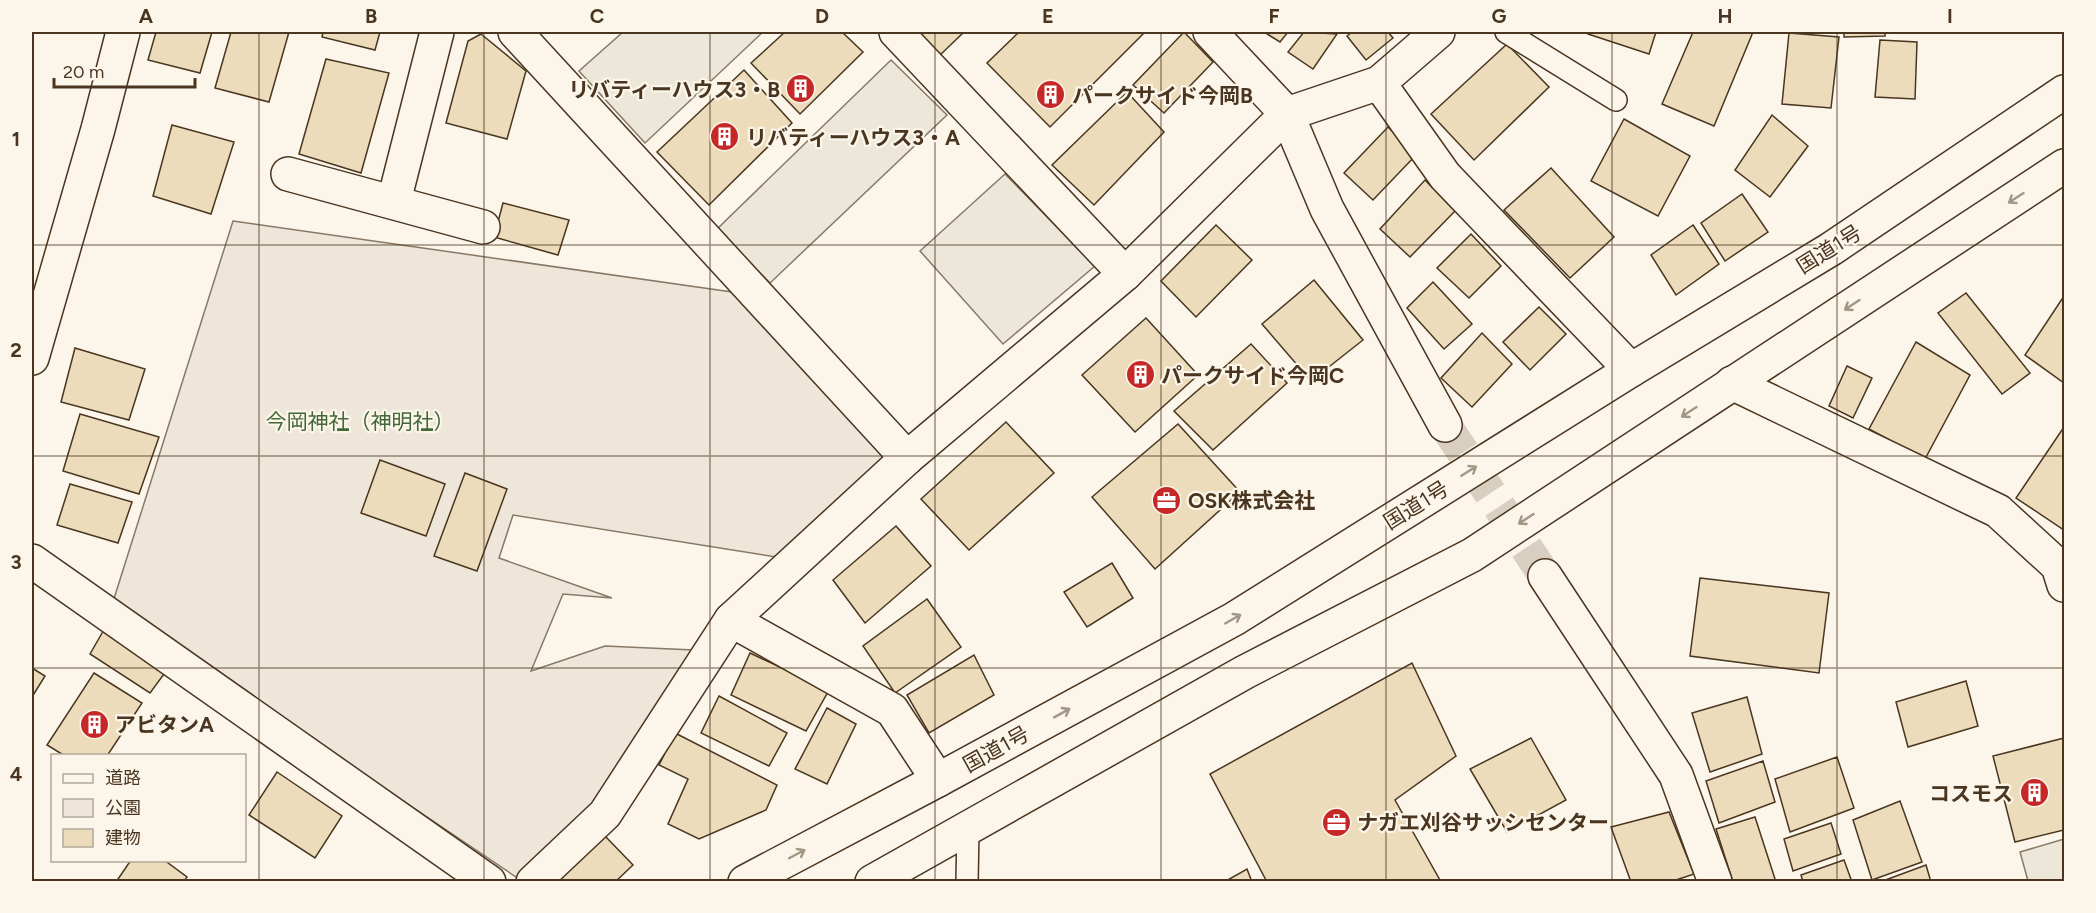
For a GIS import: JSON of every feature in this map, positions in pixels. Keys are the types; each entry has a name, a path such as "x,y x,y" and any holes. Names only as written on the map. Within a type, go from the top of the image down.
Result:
{"main road":[{"path":"32,358 98,129 123,32"},
{"path":"394,201 437,32"},
{"path":"515,32 907,458"},
{"path":"896,32 1125,273"},
{"path":"1210,32 1287,114 1327,210 1445,425"},
{"path":"533,882 605,814 730,620 907,458 1125,273 1287,114 1379,83 1432,34"},
{"path":"1379,83 1445,176 1630,370"},
{"name":"国道1号","path":"746,882 1234,619 1630,370 1831,249 2064,92"},
{"path":"872,882 1245,672 1472,555 2064,166"},
{"path":"288,174 483,227"},
{"path":"1732,383 1998,511 2058,566 2064,585"},
{"path":"32,561 489,882"},
{"path":"1545,576 1676,775 1715,882"},
{"path":"730,620 892,710 938,780"}],"lane":[{"path":"1506,32 1616,100"},
{"path":"968,830 968,882"}],"green space":[{"name":"今岡神社（神明社）","path":"233,221 732,292 888,457 776,557 513,515 499,558 612,598 563,594 531,671 605,646 693,650 595,802 516,877 112,605"}],"shaded area":[{"path":"623,32 763,32 645,143 579,71"},
{"path":"891,60 947,115 770,283 716,230"},
{"path":"1005,174 1095,266 1003,344 920,251"},
{"path":"2064,839 2064,881 2028,881 2020,852"}],"building":[{"path":"156,32 212,32 200,73 148,60"},
{"path":"231,32 289,32 269,102 215,88"},
{"path":"323,32 380,32 375,50 322,37"},
{"name":"リバティーハウス3・B","path":"785,32 842,32 863,52 800,114 751,63"},
{"path":"916,32 964,32 939,56"},
{"name":"パークサイド今岡B","path":"1019,32 1145,32 1050,127 987,63"},
{"path":"1184,32 1213,62 1164,113 1133,85"},
{"path":"1264,32 1288,32 1280,42"},
{"path":"1304,32 1337,34 1313,69 1288,52"},
{"path":"1352,32 1388,32 1393,38 1366,60 1347,36"},
{"path":"1589,32 1656,32 1649,54 1588,34"},
{"path":"1693,32 1753,32 1714,126 1662,104"},
{"path":"1844,32 1885,32 1885,36 1844,37"},
{"path":"1789,33 1839,37 1831,108 1782,104"},
{"path":"481,34 526,71 507,139 446,123 468,41"},
{"path":"1880,40 1917,42 1915,99 1875,97"},
{"path":"1507,44 1549,87 1474,160 1431,114"},
{"path":"326,59 389,73 361,173 299,154"},
{"name":"リバティーハウス3・A","path":"744,70 792,123 709,205 657,152"},
{"path":"1127,92 1164,132 1094,205 1052,165"},
{"path":"1772,115 1808,146 1770,197 1735,170"},
{"path":"1624,119 1690,156 1658,216 1591,181"},
{"path":"172,125 234,142 211,214 153,196"},
{"path":"1388,127 1416,155 1373,200 1344,173"},
{"path":"1551,168 1614,237 1570,278 1504,210"},
{"path":"1425,180 1455,211 1410,257 1380,229"},
{"path":"1742,194 1768,232 1725,261 1701,223"},
{"path":"503,203 569,220 558,255 494,237"},
{"path":"1216,225 1252,260 1196,317 1161,281"},
{"path":"1693,225 1719,264 1676,295 1651,255"},
{"path":"1471,234 1501,266 1469,298 1437,268"},
{"path":"1314,280 1363,340 1311,381 1262,324"},
{"path":"1433,282 1472,324 1444,349 1407,308"},
{"path":"1966,293 2030,373 2002,394 1938,313"},
{"path":"2064,296 2064,383 2025,355"},
{"path":"1539,307 1566,334 1530,370 1503,342"},
{"name":"パークサイド今岡C","path":"1146,318 1198,375 1135,432 1082,375"},
{"path":"1482,333 1512,364 1472,407 1441,378"},
{"path":"1916,342 1970,375 1925,459 1869,429"},
{"path":"1251,344 1287,383 1213,450 1174,411"},
{"path":"75,348 145,369 129,420 61,402"},
{"path":"1847,366 1872,378 1853,418 1829,406"},
{"path":"80,414 159,437 139,494 63,471"},
{"path":"1006,422 1054,473 969,550 921,499"},
{"path":"1178,424 1240,492 1155,569 1092,497"},
{"path":"2064,427 2064,530 2016,498"},
{"path":"380,460 445,484 426,536 361,513"},
{"path":"465,473 507,489 477,571 434,556"},
{"path":"70,484 132,502 118,543 57,525"},
{"path":"896,526 931,566 865,623 833,580"},
{"path":"1112,563 1133,598 1087,627 1064,592"},
{"path":"1700,578 1829,593 1819,673 1690,656"},
{"path":"927,599 961,647 895,693 863,646"},
{"path":"105,628 167,670 150,693 90,654"},
{"path":"750,653 829,690 806,731 731,695"},
{"path":"974,655 994,695 929,733 907,695"},
{"path":"1412,663 1456,756 1395,800 1441,882 1267,882 1210,774"},
{"path":"32,668 45,676 32,697"},
{"name":"アビタンA","path":"94,673 142,703 108,754 62,754 47,745"},
{"path":"1966,681 1978,726 1908,747 1896,702"},
{"path":"719,696 787,733 769,766 701,733"},
{"path":"1747,697 1762,754 1710,772 1692,713"},
{"path":"827,708 856,724 827,784 795,769"},
{"path":"675,733 777,785 766,810 699,839 668,824 688,779 659,765"},
{"path":"1531,738 1566,800 1507,832 1470,769"},
{"name":"コスモス","path":"2064,738 2064,830 2015,842 1993,756"},
{"path":"1837,757 1854,808 1790,832 1775,779"},
{"path":"1763,761 1775,802 1719,823 1706,781"},
{"path":"277,772 342,816 315,858 249,815"},
{"path":"1900,801 1922,862 1872,880 1853,820"},
{"path":"1669,812 1694,874 1670,882 1631,882 1611,827"},
{"path":"1755,817 1776,882 1733,882 1716,829"},
{"path":"1831,823 1841,854 1793,871 1784,839"},
{"path":"605,836 633,865 615,882 557,882"},
{"path":"1844,860 1852,882 1803,882 1801,875"},
{"path":"130,862 167,862 187,877 184,882 116,882"},
{"path":"1926,865 1931,882 1880,882"},
{"path":"1247,869 1252,882 1224,882"}],"tunnel":[{"path":"1445,425 1545,576"}],"place":[{"name":"リバティーハウス3・B","path":"801,89"},
{"name":"パークサイド今岡B","path":"1051,95"},
{"name":"リバティーハウス3・A","path":"725,137"},
{"name":"パークサイド今岡C","path":"1140,375"},
{"name":"OSK株式会社","path":"1167,500"},
{"name":"アビタンA","path":"94,724"},
{"name":"コスモス","path":"2034,793"},
{"name":"ナガエ刈谷サッシセンター","path":"1336,822"}]}
